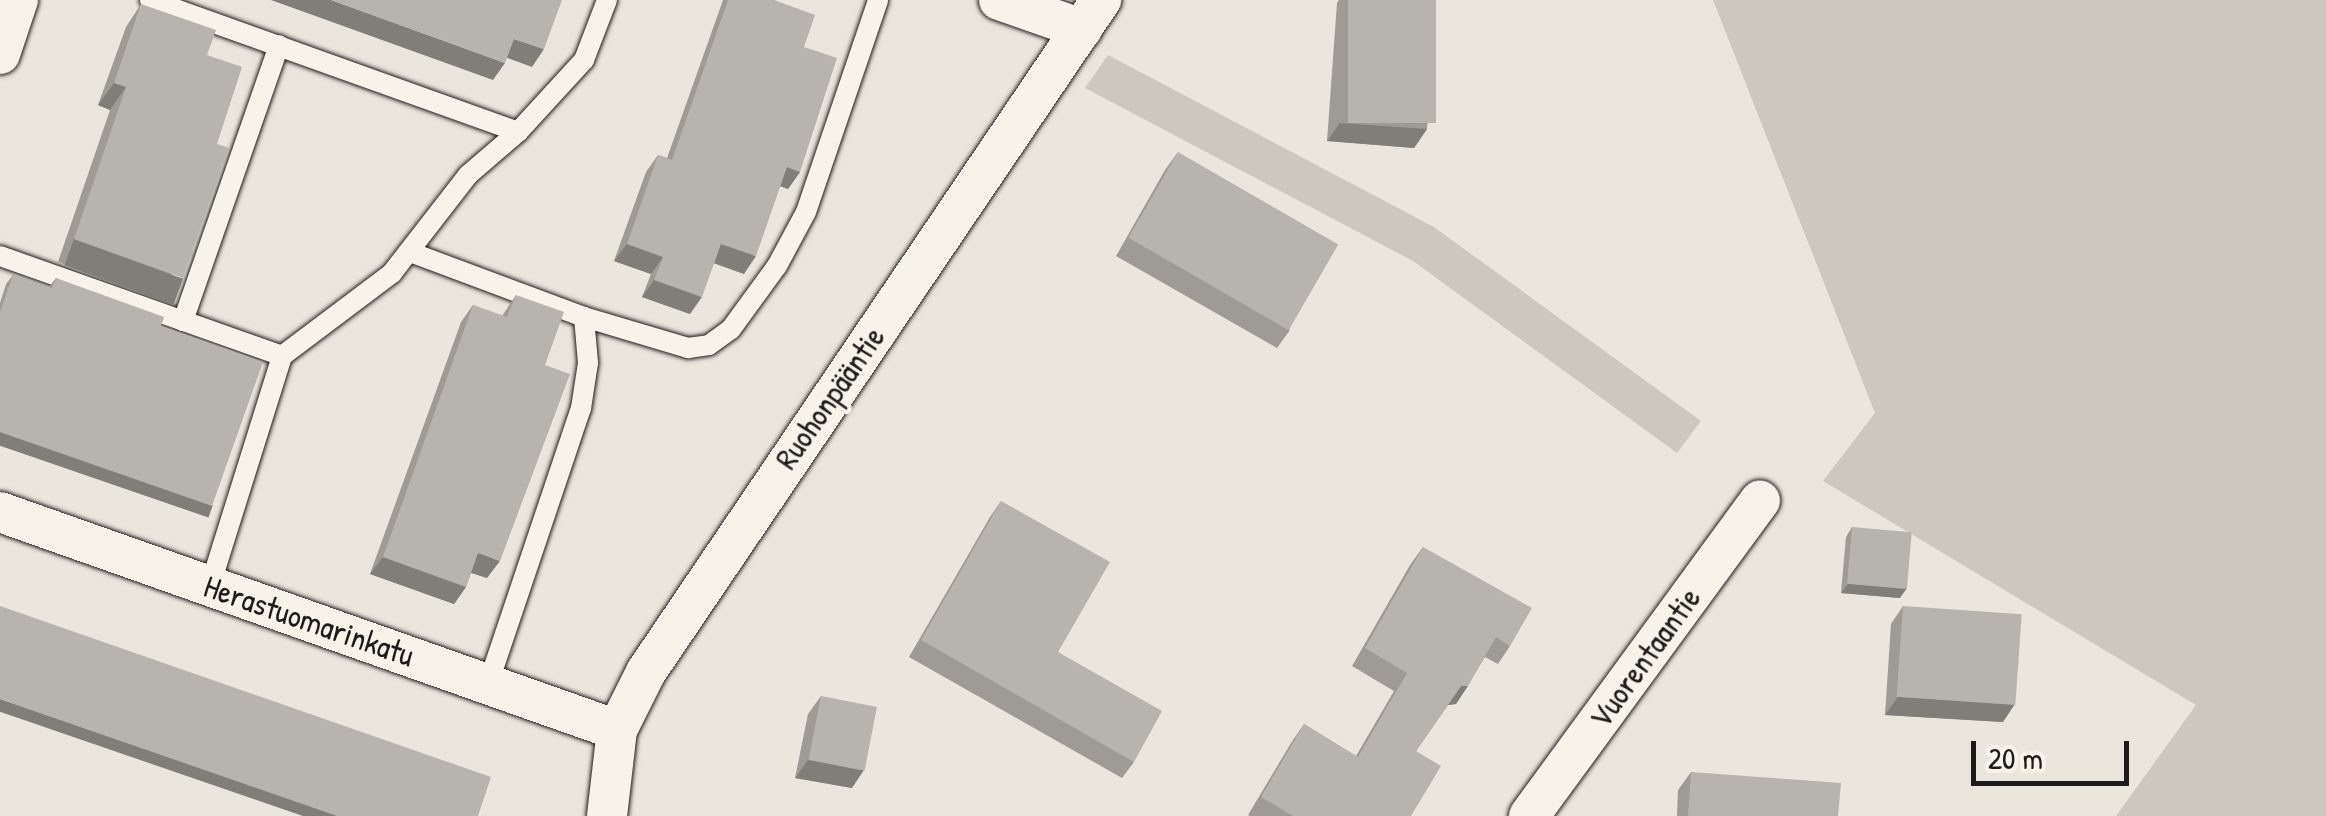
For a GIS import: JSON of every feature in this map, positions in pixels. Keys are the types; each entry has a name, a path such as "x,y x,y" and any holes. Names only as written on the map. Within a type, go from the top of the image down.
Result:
{"street":[{"path":"0,54 18,0"},
{"path":"999,0 1092,15"},
{"name":"Ruohonpääntie","path":"606,816 618,730 684,611 1092,15"},
{"name":"Vuorentaantie","path":"1530,816 1760,500"},
{"name":"Herastuomarinkatu","path":"0,512 618,730"}],"lane":[{"path":"150,0 518,132"},
{"path":"210,586 282,356 392,274 468,175 518,132 584,60 607,0"},
{"path":"410,252 584,317 688,348 709,345 731,329 777,266 806,212 878,0"},
{"path":"182,321 278,45"},
{"path":"0,256 282,356"},
{"path":"488,684 581,408 588,362 584,317"}],"shaded area":[{"path":"1713,0 2326,0 2326,816 2116,816 2196,705 1823,481 1875,413"},
{"path":"1108,55 1434,227 1701,421 1677,453 1413,261 1085,88"}],"building":[{"path":"331,0 562,0 544,49 514,39 505,63"},
{"path":"728,0 774,0 815,15 804,47 837,58 800,172 787,167 756,256 721,244 702,297 654,280 663,257 627,244 658,155 672,160"},
{"path":"1348,0 1436,0 1436,123 1348,123"},
{"path":"141,4 216,30 207,55 242,67 217,144 229,148 183,278 74,239 126,87 114,83"},
{"path":"1178,152 1338,244 1289,330 1128,238"},
{"path":"13,275 52,288 56,278 164,317 161,326 263,362 212,506 0,432 0,312"},
{"path":"516,295 564,312 545,365 570,374 500,561 478,553 466,587 383,557 473,305 507,317"},
{"path":"1001,501 1110,562 1058,652 1162,711 1134,762 921,640"},
{"path":"1852,527 1912,532 1907,589 1847,584"},
{"path":"1423,547 1532,608 1510,646 1496,637 1468,686 1461,686 1416,751 1441,766 1411,816 1293,816 1261,797 1304,724 1358,757 1407,673 1365,648"},
{"path":"0,606 491,777 478,816 337,816 0,699"},
{"path":"1903,606 2022,614 2015,705 1897,697"},
{"path":"821,696 877,707 865,771 809,760"},
{"path":"1691,772 1841,783 1838,816 1688,816"}]}
